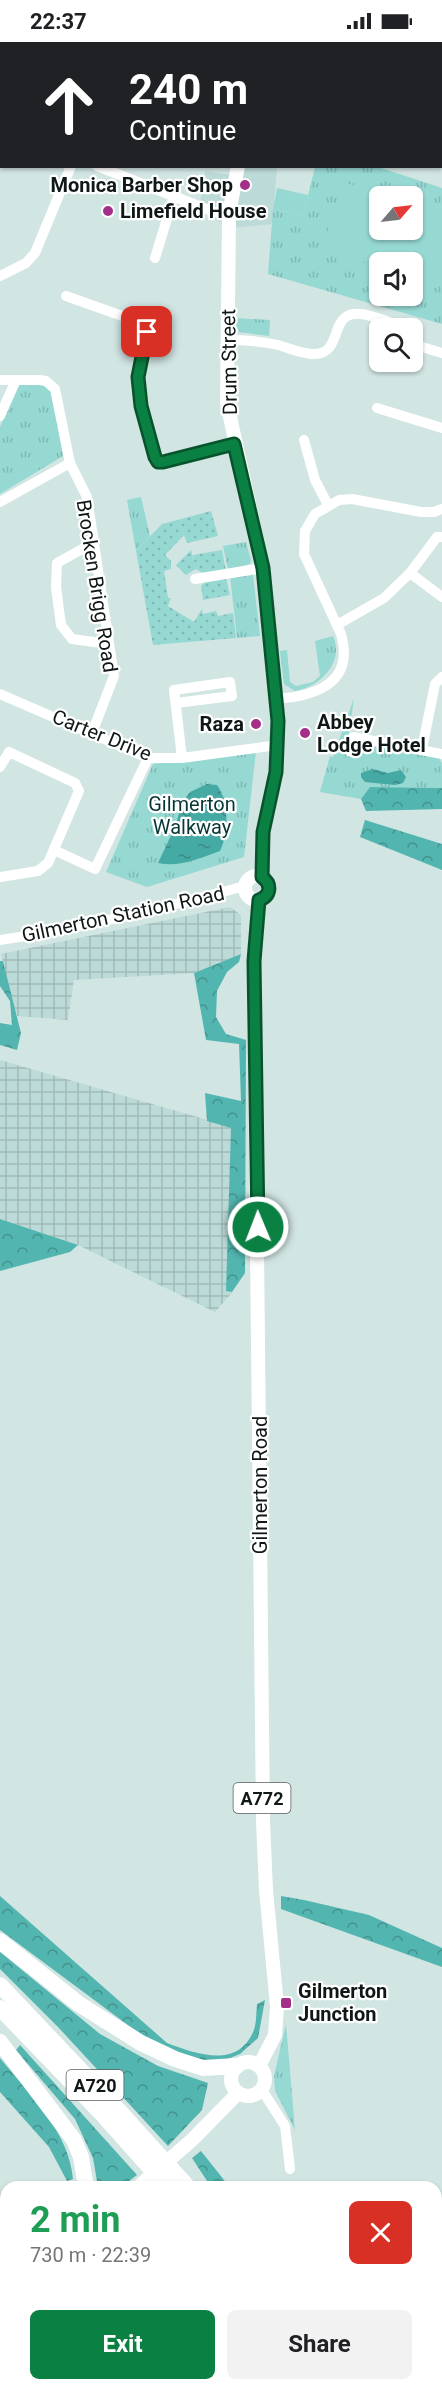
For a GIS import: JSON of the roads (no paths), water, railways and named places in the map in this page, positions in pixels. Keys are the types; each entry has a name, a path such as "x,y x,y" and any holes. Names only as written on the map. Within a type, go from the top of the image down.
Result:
{"highway":[{"path":"0,1941 80,2004 141,2043 175,2059 203,2068 237,2066"},
{"name":"A720","path":"0,1985 182,2181"},
{"name":"A720","path":"0,2008 102,2114 162,2181"},
{"path":"0,2042 74,2140 81,2157 85,2181"}],"main road":[{"name":"Drum Street","path":"238,168 230,214 227,403 234,444 263,568 276,699 278,745 276,772 263,832 262,877"},
{"path":"259,900 249,897 245,886 252,877 262,877"},
{"name":"A772","path":"259,900 266,897 269,890 268,882 262,877"},
{"name":"Gilmerton Road","path":"259,900 254,961 263,1821 266,1890 277,2006 275,2035 260,2066"},
{"path":"248,2062 260,2066 265,2077 262,2090 250,2097 238,2093 231,2080 232,2073 237,2066 248,2062"},
{"path":"145,2181 193,2139 238,2093"}],"street":[{"path":"0,276 26,263 35,253 70,168"},
{"path":"102,168 214,212 230,214"},
{"path":"155,258 174,196"},
{"path":"66,296 142,323 146,327 138,377 141,406 158,462 234,444"},
{"path":"227,340 265,343 313,354 322,353 332,345 339,323 347,315 361,312 380,318"},
{"path":"423,347 442,353"},
{"name":"Brocken Brigg Road","path":"0,380 46,381 55,389 70,463 87,497 114,676 92,733"},
{"path":"0,417 16,380"},
{"path":"377,408 442,428"},
{"path":"304,440 315,480 328,505"},
{"path":"0,502 70,463"},
{"path":"276,699 309,695 331,683 342,665 344,644 303,554 303,543 309,522 315,514 339,500 352,500 421,512 434,512 442,509"},
{"path":"337,625 384,598 410,573 437,537 442,537"},
{"path":"93,543 57,563 56,587 61,625 72,639 109,644"},
{"path":"195,579 263,568"},
{"path":"410,573 442,597"},
{"path":"422,749 435,684 442,677"},
{"path":"176,704 232,696 230,682 174,690 182,758"},
{"name":"Carter Drive","path":"0,694 148,758 182,758 278,745"},
{"path":"350,751 353,737 442,754"},
{"path":"0,767 9,752 77,785 78,796 48,863 38,871 0,877"},
{"path":"54,850 95,869 148,758"},
{"name":"Gilmerton Station Road","path":"0,940 58,932 245,886"},
{"path":"262,2090 285,2126 290,2169"}],"water":[{"path":"373,769 388,773 401,770 406,777 403,783 395,785 365,782 361,773"},
{"path":"207,784 217,785 226,808 225,835 220,851 182,863 158,863 175,827 182,803 190,792"}],"place":[{"name":"Monica Barber Shop","path":"245,185"},
{"name":"Limefield House","path":"108,211"},
{"name":"Raza","path":"256,724"},
{"name":"Abbey Lodge Hotel","path":"305,733"},
{"name":"Gilmerton Junction","path":"286,2003"}],"park label":[{"name":"Gilmerton Walkway","path":"192,816"}]}
